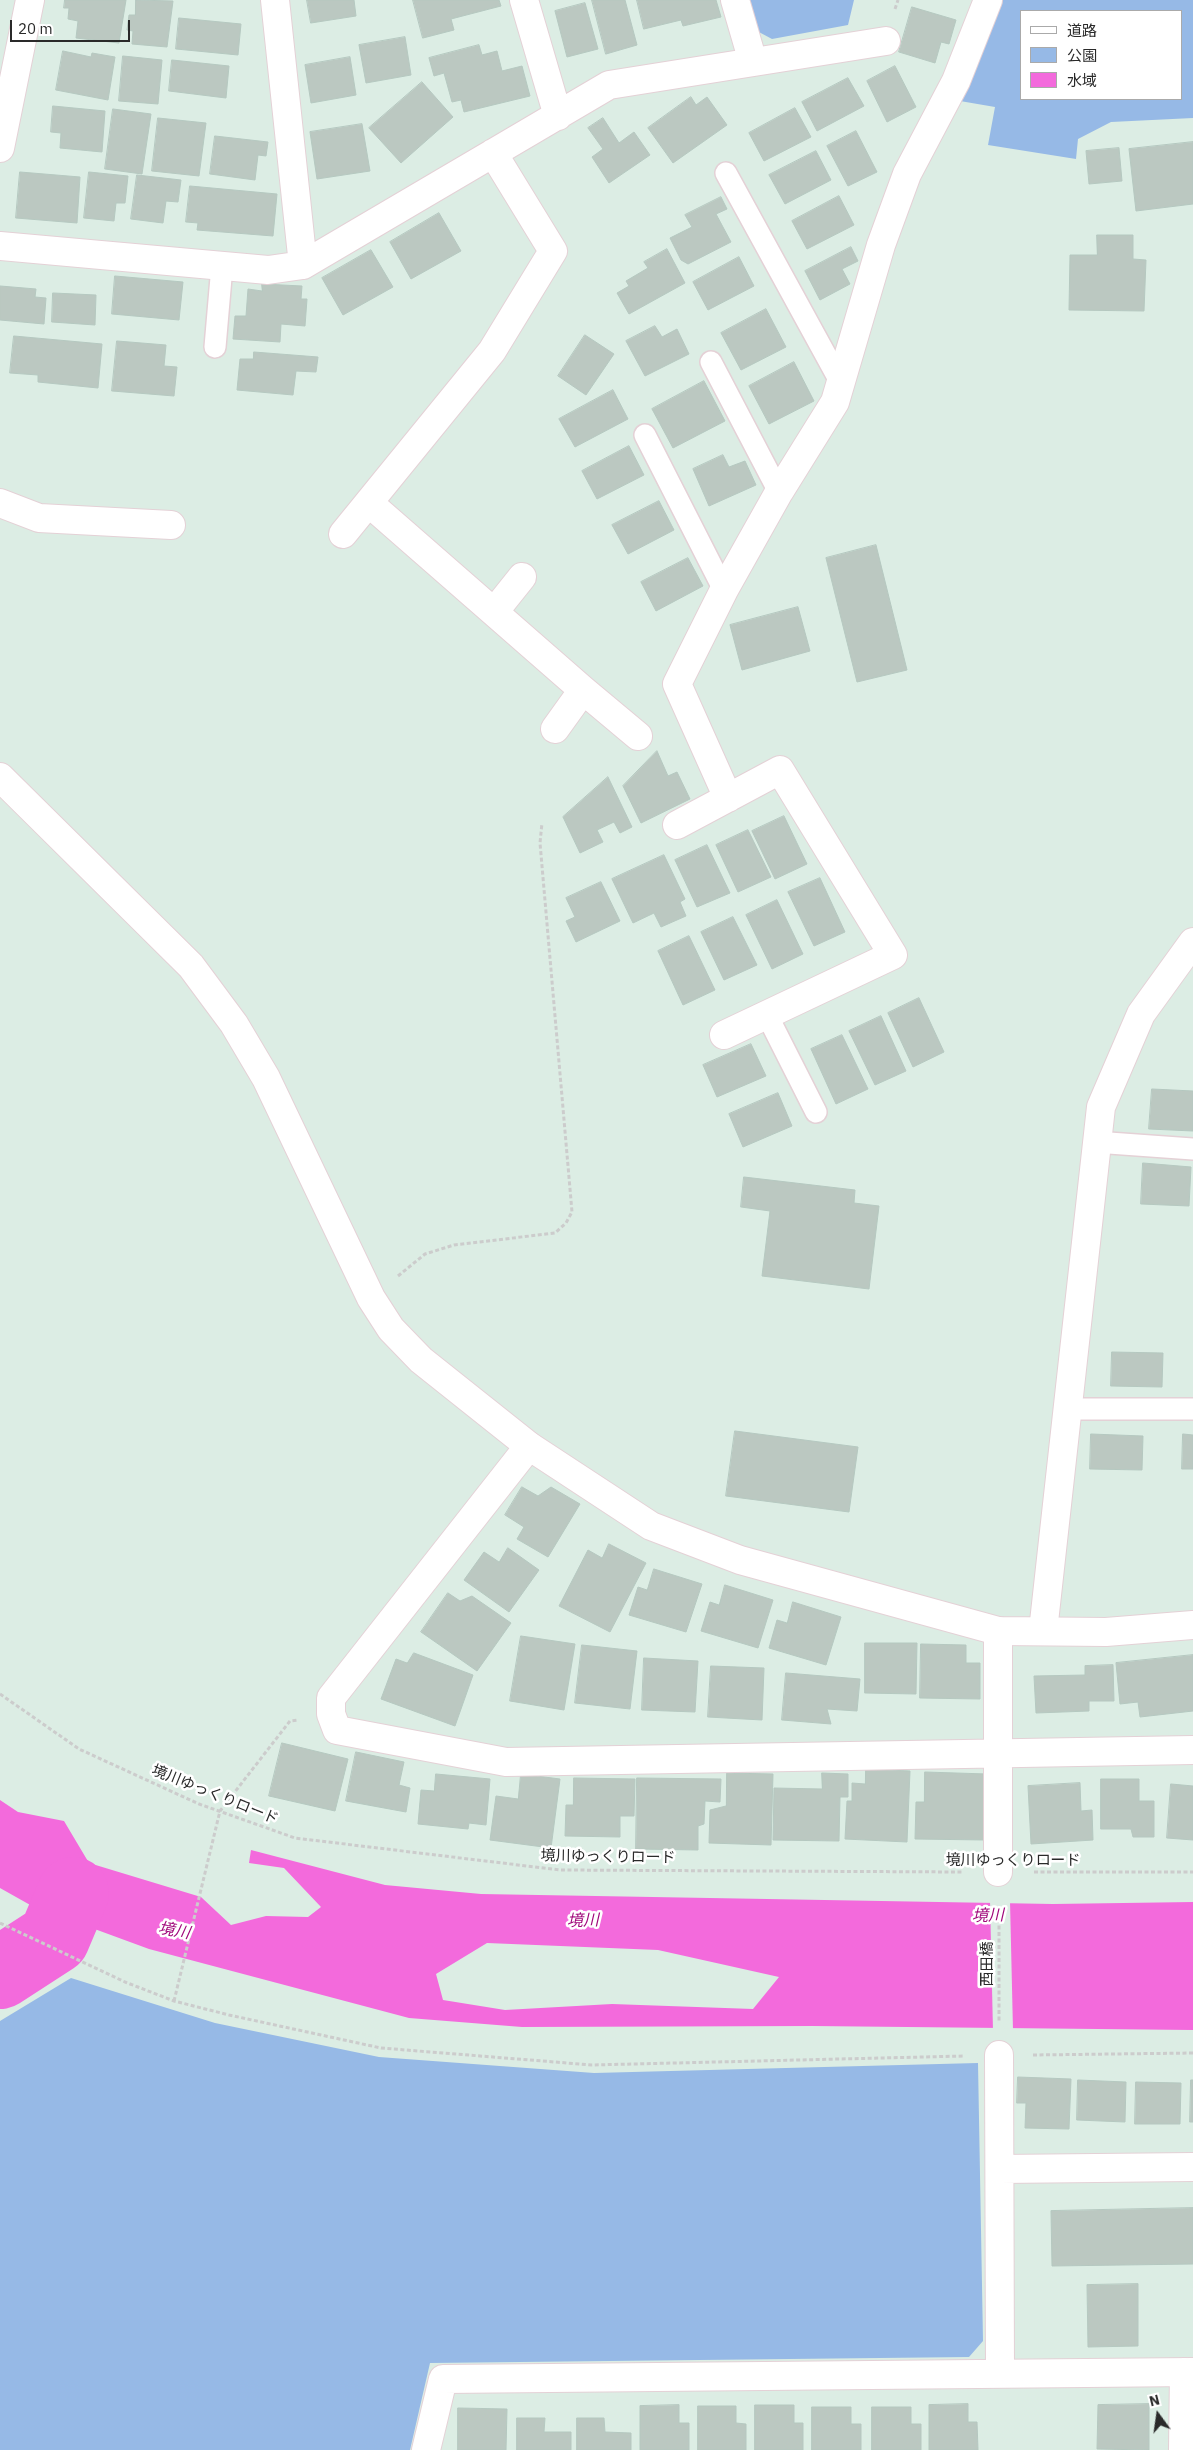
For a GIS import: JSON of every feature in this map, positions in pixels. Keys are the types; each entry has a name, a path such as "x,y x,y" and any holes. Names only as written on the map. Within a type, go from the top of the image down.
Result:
{"street":[{"path":"0,148 3,122 30,0"},
{"path":"275,0 303,265"},
{"path":"524,0 558,116"},
{"path":"734,0 753,62"},
{"path":"728,798 678,684 724,590 779,492 835,402 881,245 907,174 956,81 988,0"},
{"path":"0,246 268,270 303,265 609,85 886,41"},
{"path":"343,534 492,351 553,251 492,154"},
{"path":"0,503 39,518 171,525"},
{"path":"369,503 638,736"},
{"path":"494,612 522,577"},
{"path":"555,729 583,690"},
{"path":"677,825 780,770 893,955 724,1035"},
{"path":"0,777 191,966 234,1024 266,1078 371,1298 391,1329 421,1360 529,1446 651,1526 740,1560 998,1631 1106,1632 1193,1625"},
{"path":"1043,1631 1095,1142 1101,1107 1141,1014 1193,942"},
{"path":"529,1446 331,1698 331,1714 337,1730 506,1762 1193,1750"},
{"path":"998,1631 998,1872"},
{"path":"999,2055 1000,2374"},
{"path":"1000,2169 1193,2167"},
{"path":"426,2450 443,2379 1188,2372 1183,2450"}],"lane":[{"path":"726,173 841,383"},
{"path":"215,347 222,266"},
{"path":"711,362 779,492"},
{"path":"645,435 724,590"},
{"path":"767,1015 816,1112"},
{"path":"1095,1142 1193,1150"},
{"path":"1067,1409 1193,1409"}],"path":[{"path":"371,1298 425,1254 454,1246 555,1233 566,1223 572,1212 540,843 542,823"},
{"name":"境川ゆっくりロード","path":"0,1694 79,1749 199,1804 295,1838 560,1870 1193,1872"},
{"path":"174,2001 220,1811 290,1721 331,1714"},
{"name":"西田橋","path":"998,1872 999,2055"},
{"path":"0,1923 62,1953 174,2001 381,2048 592,2066 999,2055 1193,2053"}],"green space":[{"path":"748,0 854,0 848,25 772,39 757,31"},
{"path":"1000,0 1193,0 1193,118 1111,122 1078,139 1076,159 988,145 995,107 960,101"},
{"path":"71,1978 215,2023 379,2057 594,2073 978,2063 983,2341 969,2357 430,2363 410,2450 0,2450 0,2021"}],"water":[{"name":"境川","path":"0,1800 18,1812 64,1821 89,1863 201,1897 231,1925 266,1916 308,1917 321,1907 284,1868 249,1863 251,1850 385,1885 481,1894 1053,1904 1193,1902 1193,2030 812,2026 522,2027 409,2018 149,1949 32,1906 0,1888","holes":["487,1943 658,1950 779,1977 753,2009 612,2004 505,2010 443,2000 436,1974"]}],"pier":[{"path":"990,1900 1010,1901 1013,2031 993,2031"}],"building":[{"path":"65,0 126,0 119,43 76,38 78,21 68,19 69,8 64,8"},
{"path":"136,0 173,1 167,47 132,44 133,31 127,30 129,15 135,15"},
{"path":"307,0 354,0 356,16 311,23"},
{"path":"413,0 499,0 501,6 451,19 454,30 423,38"},
{"path":"592,0 625,0 637,45 606,54"},
{"path":"637,0 716,0 721,17 683,26 681,20 644,29"},
{"path":"585,3 598,49 567,57 555,11"},
{"path":"912,7 956,20 949,44 941,42 935,63 899,52"},
{"path":"179,18 241,24 238,55 176,49"},
{"path":"405,37 411,75 366,83 359,45"},
{"path":"479,45 482,55 497,51 502,71 522,66 530,96 464,112 461,100 452,102 444,73 434,76 429,58"},
{"path":"63,51 91,57 92,53 115,57 108,100 56,90"},
{"path":"123,56 162,60 158,104 119,101"},
{"path":"350,57 356,95 311,103 305,65"},
{"path":"172,60 229,66 226,98 169,91"},
{"path":"895,66 916,107 887,122 867,81"},
{"path":"848,78 864,106 817,131 802,102"},
{"path":"422,82 453,117 401,163 369,128"},
{"path":"691,97 696,105 707,97 727,125 673,163 648,128"},
{"path":"53,106 105,111 102,152 60,148 61,133 51,132"},
{"path":"795,108 811,137 764,161 749,133"},
{"path":"113,109 151,114 142,174 105,169"},
{"path":"158,118 206,123 199,176 152,171"},
{"path":"603,118 619,143 634,132 650,155 609,183 592,157 603,149 588,128"},
{"path":"362,124 370,171 317,179 310,132"},
{"path":"856,131 877,172 848,186 827,146"},
{"path":"215,136 268,142 266,156 258,155 255,180 210,174"},
{"path":"1193,142 1193,204 1136,211 1129,149"},
{"path":"1119,148 1122,181 1089,184 1086,151"},
{"path":"816,151 831,180 785,204 769,175"},
{"path":"20,172 80,177 77,223 16,218"},
{"path":"89,172 128,176 125,203 116,203 114,221 84,218"},
{"path":"137,175 181,180 178,202 166,201 163,223 131,219"},
{"path":"190,186 277,194 273,236 197,230 198,223 186,222"},
{"path":"839,196 854,225 807,249 792,221"},
{"path":"721,197 727,209 716,214 731,242 688,264 681,260 670,238 692,227 685,215"},
{"path":"439,213 461,251 411,279 390,242"},
{"path":"1097,235 1133,235 1133,259 1146,260 1144,311 1069,310 1070,255 1097,255"},
{"path":"851,247 858,261 842,269 850,284 820,300 805,271"},
{"path":"667,249 685,283 629,314 617,293 629,286 626,281 648,268 644,262"},
{"path":"371,250 393,287 343,315 322,278"},
{"path":"739,257 754,286 708,310 693,282"},
{"path":"115,276 183,282 179,320 112,314"},
{"path":"262,284 302,286 301,299 307,299 305,326 281,324 280,342 233,339 235,316 246,316 248,289 262,291"},
{"path":"0,286 36,289 35,297 46,298 44,324 0,320"},
{"path":"53,293 96,295 95,325 52,322"},
{"path":"766,309 786,347 741,370 721,333"},
{"path":"655,326 662,337 677,329 689,354 645,376 626,341"},
{"path":"585,335 614,354 586,395 558,376"},
{"path":"14,336 102,344 98,388 38,382 38,375 10,373"},
{"path":"117,341 166,345 164,366 177,367 174,396 112,391"},
{"path":"254,352 318,357 316,372 296,371 293,395 237,390 240,359 253,359"},
{"path":"794,362 814,401 769,424 749,386"},
{"path":"704,381 725,421 673,448 652,409"},
{"path":"613,390 628,419 575,447 559,419"},
{"path":"629,446 644,475 597,499 582,471"},
{"path":"723,455 729,467 745,461 756,485 709,506 693,469"},
{"path":"659,501 674,530 628,554 612,525"},
{"path":"876,545 907,670 857,682 826,558"},
{"path":"688,558 703,586 656,611 641,582"},
{"path":"798,607 810,651 742,670 730,625"},
{"path":"657,751 668,776 677,772 690,799 641,823 623,786"},
{"path":"608,777 632,827 620,833 614,822 597,830 603,842 580,853 563,817"},
{"path":"784,816 807,864 775,879 752,831"},
{"path":"748,830 771,877 738,892 716,845"},
{"path":"707,845 730,893 697,907 675,860"},
{"path":"664,855 685,899 680,902 686,916 661,927 654,913 633,923 612,879"},
{"path":"820,878 845,932 814,946 788,892"},
{"path":"601,882 620,921 576,942 566,921 575,917 566,898"},
{"path":"777,900 803,954 772,969 746,915"},
{"path":"733,917 757,965 724,980 701,932"},
{"path":"689,936 715,990 683,1005 658,951"},
{"path":"919,998 944,1052 913,1067 888,1013"},
{"path":"881,1016 906,1071 875,1085 849,1031"},
{"path":"842,1035 868,1089 836,1104 811,1049"},
{"path":"751,1044 766,1076 717,1097 703,1065"},
{"path":"1152,1089 1193,1091 1193,1131 1149,1129"},
{"path":"778,1093 792,1126 743,1147 729,1114"},
{"path":"1143,1163 1191,1167 1189,1206 1141,1204"},
{"path":"744,1177 855,1190 854,1203 879,1206 869,1289 762,1276 770,1211 741,1207"},
{"path":"1112,1352 1163,1353 1162,1387 1111,1386"},
{"path":"735,1431 858,1447 849,1512 726,1496"},
{"path":"1091,1434 1143,1436 1142,1470 1090,1469"},
{"path":"1183,1434 1193,1435 1193,1469 1182,1469"},
{"path":"522,1487 538,1496 551,1487 580,1504 548,1557 517,1539 524,1527 505,1515"},
{"path":"609,1544 646,1563 610,1632 559,1606 588,1550 602,1558"},
{"path":"508,1548 539,1570 509,1612 464,1580 484,1552 499,1562"},
{"path":"654,1569 702,1584 686,1632 629,1615 638,1587 647,1590"},
{"path":"725,1585 773,1600 758,1648 701,1631 710,1602 719,1605"},
{"path":"448,1593 460,1601 472,1596 511,1623 477,1671 421,1632"},
{"path":"793,1602 841,1617 826,1665 769,1648 777,1620 787,1623"},
{"path":"521,1636 575,1644 564,1710 510,1701"},
{"path":"865,1643 917,1643 916,1694 865,1693"},
{"path":"921,1644 966,1645 966,1663 980,1663 980,1699 920,1698"},
{"path":"582,1645 637,1651 630,1709 575,1703"},
{"path":"414,1653 473,1675 455,1726 381,1699 396,1659 407,1663"},
{"path":"1193,1655 1193,1711 1140,1717 1138,1702 1120,1704 1116,1663"},
{"path":"644,1658 698,1661 695,1712 642,1710"},
{"path":"1113,1665 1114,1701 1089,1701 1089,1711 1036,1713 1034,1676 1085,1675 1085,1666"},
{"path":"711,1666 764,1668 762,1720 708,1717"},
{"path":"786,1673 860,1679 857,1711 827,1709 831,1724 782,1720"},
{"path":"282,1743 348,1759 335,1811 269,1796"},
{"path":"356,1752 404,1762 399,1785 410,1788 406,1812 346,1801"},
{"path":"866,1769 910,1771 907,1842 845,1839 847,1801 852,1801 852,1783 865,1784"},
{"path":"925,1772 987,1774 985,1840 915,1839 916,1802 924,1802"},
{"path":"727,1773 773,1774 771,1845 709,1843 710,1810 726,1806"},
{"path":"822,1773 848,1774 848,1797 840,1797 839,1841 773,1840 774,1788 822,1789"},
{"path":"436,1774 490,1779 486,1825 469,1823 468,1829 418,1824 421,1790 434,1791"},
{"path":"521,1774 560,1779 551,1848 490,1840 496,1796 518,1799"},
{"path":"574,1778 635,1779 634,1816 620,1816 620,1837 565,1836 566,1805 573,1805"},
{"path":"637,1778 721,1779 720,1802 705,1801 704,1824 698,1826 698,1850 636,1849"},
{"path":"1101,1779 1139,1779 1139,1801 1154,1801 1154,1837 1133,1837 1131,1829 1101,1829"},
{"path":"1080,1783 1081,1811 1092,1810 1093,1840 1031,1844 1028,1786"},
{"path":"1171,1784 1193,1786 1193,1840 1167,1838"},
{"path":"1018,2077 1071,2079 1069,2129 1025,2128 1026,2103 1017,2103"},
{"path":"1078,2080 1126,2082 1125,2122 1077,2120"},
{"path":"1191,2080 1193,2080 1193,2122 1190,2122"},
{"path":"1136,2082 1181,2083 1180,2124 1135,2124"},
{"path":"1193,2208 1193,2264 1052,2266 1051,2211"},
{"path":"1138,2284 1138,2346 1088,2347 1087,2285"},
{"path":"968,2404 968,2422 977,2422 978,2450 929,2450 929,2405"},
{"path":"1149,2404 1149,2450 1097,2449 1098,2405"},
{"path":"679,2405 679,2423 689,2423 689,2450 640,2450 640,2406"},
{"path":"755,2405 794,2405 794,2423 803,2423 803,2450 755,2450"},
{"path":"698,2406 736,2406 736,2423 746,2424 746,2450 698,2450"},
{"path":"812,2407 851,2407 851,2424 861,2424 861,2450 812,2450"},
{"path":"872,2407 911,2407 911,2424 921,2424 921,2450 872,2450"},
{"path":"458,2408 507,2409 506,2450 458,2450"},
{"path":"517,2418 545,2418 544,2432 571,2432 571,2450 517,2450"},
{"path":"577,2418 604,2418 605,2432 631,2433 631,2450 577,2450"}],"waterway":[{"path":"0,1973 54,1938 73,1893"}]}
